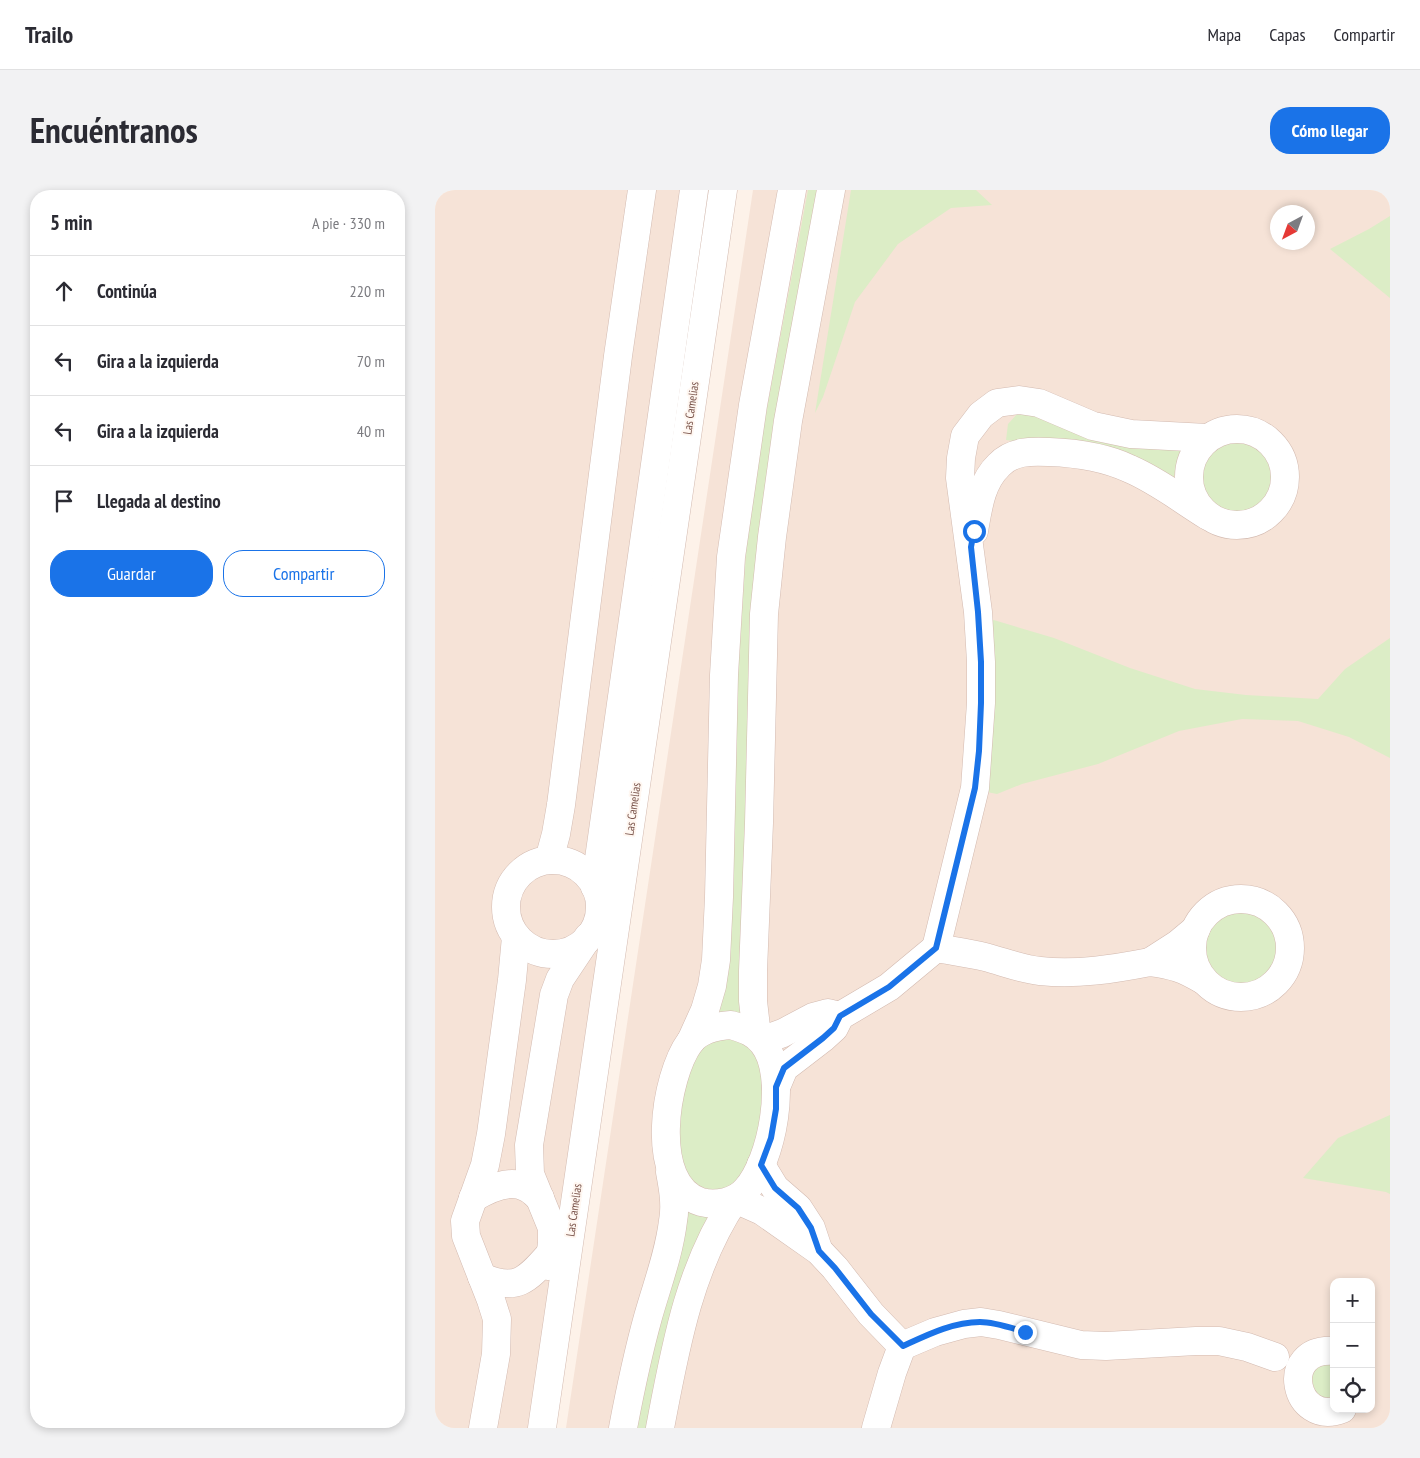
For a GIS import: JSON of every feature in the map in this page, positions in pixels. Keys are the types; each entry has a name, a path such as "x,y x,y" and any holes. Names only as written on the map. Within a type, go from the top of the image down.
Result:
{"street":[{"path":"549,860 561,805 618,356 642,190"},
{"path":"595,887 694,190"},
{"name":"Las Camelias","path":"542,1428 723,190"},
{"path":"623,1428 633,1376 669,1245 674,1220 674,1198 666,1145 666,1118 671,1088 682,1058 705,1010 712,986 716,960 724,675 731,558 753,405 792,190"},
{"path":"757,1036 753,1001 753,971 764,614 788,421 831,190"},
{"path":"776,1087 784,1068 834,1028 840,1016 889,987 936,948 973,796 979,751 981,662 971,547 961,478 961,458 965,436 981,415 997,403 1019,400 1039,402 1093,426 1131,434 1207,438"},
{"path":"971,547 980,498 989,478 998,465 1005,459 1018,453 1040,451 1062,452 1102,459 1129,468 1153,480 1208,516 1223,523 1239,526 1256,522 1270,513 1280,500 1285,484 1285,468 1279,452 1268,440 1254,431 1238,428 1221,431 1207,438 1197,449 1190,463 1188,477 1191,492 1198,506 1208,516"},
{"path":"524,1428 550,1254 552,1228 530,1174 529,1145 554,995 560,979 588,938 597,922 600,914 600,905 595,887 590,878 579,867 566,861 549,860 536,862 523,869 513,881 506,896 505,912 516,937 532,949 555,954 569,951 581,945 588,938"},
{"path":"936,948 1041,971 1093,971 1150,962 1171,965 1185,969 1216,991 1232,996 1249,997 1265,991 1278,981 1287,966 1290,950 1287,933 1280,918 1267,907 1252,901 1235,899 1219,904 1205,914 1196,929 1192,942 1192,955 1196,968 1203,980"},
{"path":"1150,962 1178,944 1196,929"},
{"path":"483,1428 496,1354 497,1319 466,1236 465,1221 485,1165 491,1134 513,980 516,937"},
{"path":"757,1036 772,1037 813,1017 828,1013 840,1016"},
{"path":"669,1165 677,1184 686,1194 701,1202 720,1204 735,1199 745,1192 753,1182 771,1138 776,1109 776,1087 771,1058 765,1045 748,1030 731,1025 717,1026 703,1031 691,1041"},
{"path":"761,1165 775,1188 798,1208 811,1228 819,1251"},
{"path":"473,1198 490,1189 513,1184 526,1187 540,1198"},
{"path":"735,1199 762,1210 819,1251 835,1268 871,1314 903,1346"},
{"path":"660,1428 682,1323 697,1276 713,1234 735,1199"},
{"path":"482,1277 496,1283 508,1284 517,1282 527,1278 550,1254"},
{"path":"876,1428 892,1372 903,1346 935,1332 964,1324 981,1322 999,1325 1081,1345 1105,1346 1219,1341 1275,1356 1323,1353"},
{"path":"1297,1385 1300,1368 1305,1361 1323,1353"},
{"path":"1275,1356 1291,1373 1300,1395 1307,1404 1316,1410 1330,1413"}],"shaded area":[{"path":"435,190 716,190 535,1428 435,1428"},
{"path":"753,190 1390,190 1390,1428 566,1428"}],"green space":[{"path":"808,190 822,190 778,433 744,1017 715,1011 723,978 733,903 738,673 746,552 753,482"},
{"path":"851,190 976,190 992,205 951,208 898,244 855,302 823,397 815,413"},
{"path":"1390,216 1390,298 1330,249"},
{"path":"1018,413 1187,445 1179,461 1174,478 1022,442 1006,440 1008,424"},
{"path":"1237,435 1252,438 1265,447 1274,460 1277,475 1274,490 1265,503 1252,512 1237,515 1222,512 1209,503 1200,490 1197,475 1200,460 1209,447 1222,438"},
{"path":"987,618 1054,638 1130,668 1195,689 1246,695 1318,699 1345,669 1390,638 1390,758 1349,737 1298,721 1242,719 1179,731 1098,764 1022,784 997,794 987,792"},
{"path":"1240,908 1255,911 1268,920 1277,933 1280,948 1277,963 1268,976 1255,985 1240,988 1225,985 1212,976 1203,963 1200,948 1203,933 1212,920 1225,911"},
{"path":"736,1036 763,1061 766,1089 757,1147 740,1180 725,1190 708,1189 690,1183 676,1148 677,1102 701,1044"},
{"path":"1390,1115 1390,1194 1303,1178 1338,1138"},
{"path":"686,1208 711,1217 652,1428 634,1428 673,1273 686,1231"},
{"path":"1330,1361 1330,1405 1320,1404 1308,1371"}],"route":[{"path":"974,531 971,547 981,662 979,751 975,788 936,948 889,987 840,1016 834,1028 784,1068 776,1087 776,1109 771,1138 761,1165 775,1188 798,1208 811,1228 819,1251 835,1268 871,1314 903,1346 935,1332 964,1324 981,1322 1025,1332"}]}
